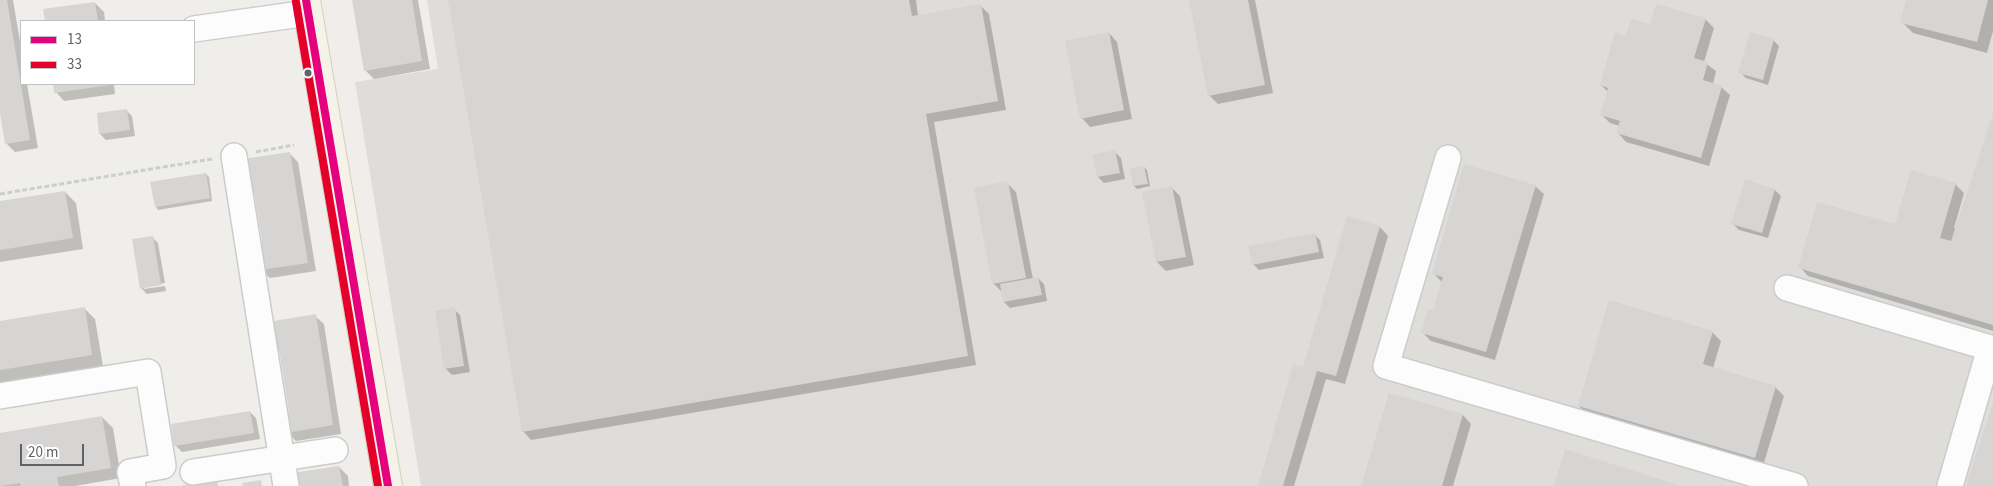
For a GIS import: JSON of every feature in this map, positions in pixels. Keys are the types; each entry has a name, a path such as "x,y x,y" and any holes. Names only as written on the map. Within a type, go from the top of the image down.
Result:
{"main road":[{"path":"307,6 388,486"}],"lane":[{"path":"195,29 307,6"},
{"path":"234,156 286,486"},
{"path":"1448,158 1386,366 1795,486"},
{"path":"1787,288 1990,348 1988,374 1950,486"},
{"path":"0,396 148,372 163,466 130,472 133,486"},
{"path":"193,472 334,450"}],"path":[{"path":"0,194 294,146"}],"shaded area":[{"path":"427,0 1993,0 1993,486 421,486 355,82 438,69"}],"building":[{"path":"0,0 7,0 30,140 5,144 0,113"},
{"path":"352,0 412,0 422,61 364,71"},
{"path":"448,0 909,0 912,16 981,4 998,101 926,114 968,356 522,432"},
{"path":"1189,0 1248,0 1265,85 1208,96"},
{"path":"1906,0 1988,0 1977,42 1900,23"},
{"path":"95,2 98,20 45,20 43,9"},
{"path":"1656,4 1706,18 1694,58 1708,62 1703,80 1722,86 1701,158 1616,133 1620,121 1600,115 1608,88 1600,85 1615,32 1626,36 1631,19 1650,24"},
{"path":"1109,32 1124,110 1080,119 1065,41"},
{"path":"1750,32 1774,39 1763,80 1738,73"},
{"path":"53,85 110,85 54,93"},
{"path":"127,109 130,130 99,134 97,113"},
{"path":"1993,113 1993,325 1798,268 1817,202 1895,224 1911,170 1956,183 1940,238 1951,241"},
{"path":"1115,150 1120,173 1097,177 1092,155"},
{"path":"290,152 308,263 260,270 256,243 262,242 253,185 247,187 243,159"},
{"path":"1464,164 1536,185 1486,352 1421,333 1428,309 1433,310 1443,277 1432,274"},
{"path":"1144,166 1148,184 1133,186 1130,168"},
{"path":"206,173 210,198 155,207 150,182"},
{"path":"1745,179 1775,189 1762,233 1731,224"},
{"path":"1008,181 1026,278 992,284 974,188"},
{"path":"1172,186 1186,257 1156,262 1142,192"},
{"path":"65,191 73,238 0,250 0,201"},
{"path":"1347,216 1380,226 1336,376 1317,371 1283,486 1258,486 1293,364 1303,367"},
{"path":"1315,233 1319,252 1252,265 1248,246"},
{"path":"153,236 161,285 140,289 132,239"},
{"path":"1038,277 1042,295 1003,302 1000,284"},
{"path":"1609,300 1713,331 1703,364 1776,386 1755,458 1578,406"},
{"path":"85,307 92,355 0,370 0,321"},
{"path":"455,307 464,366 444,369 435,311"},
{"path":"316,314 333,425 286,433 282,413 289,412 278,343 271,344 268,322"},
{"path":"1389,393 1463,414 1442,486 1361,486"},
{"path":"1993,403 1993,486 1966,486"},
{"path":"250,411 254,433 174,446 171,424"},
{"path":"102,416 111,468 57,477 59,486 21,486 20,483 0,486 0,433"},
{"path":"1565,449 1681,486 1554,486"},
{"path":"339,466 343,486 294,486 292,473"},
{"path":"217,479 218,486 183,486 183,485"},
{"path":"261,480 262,486 243,486 242,483"}],"transit line":[{"name":"13","path":"306,0 388,486"},
{"name":"33","path":"296,2 378,486"}]}
